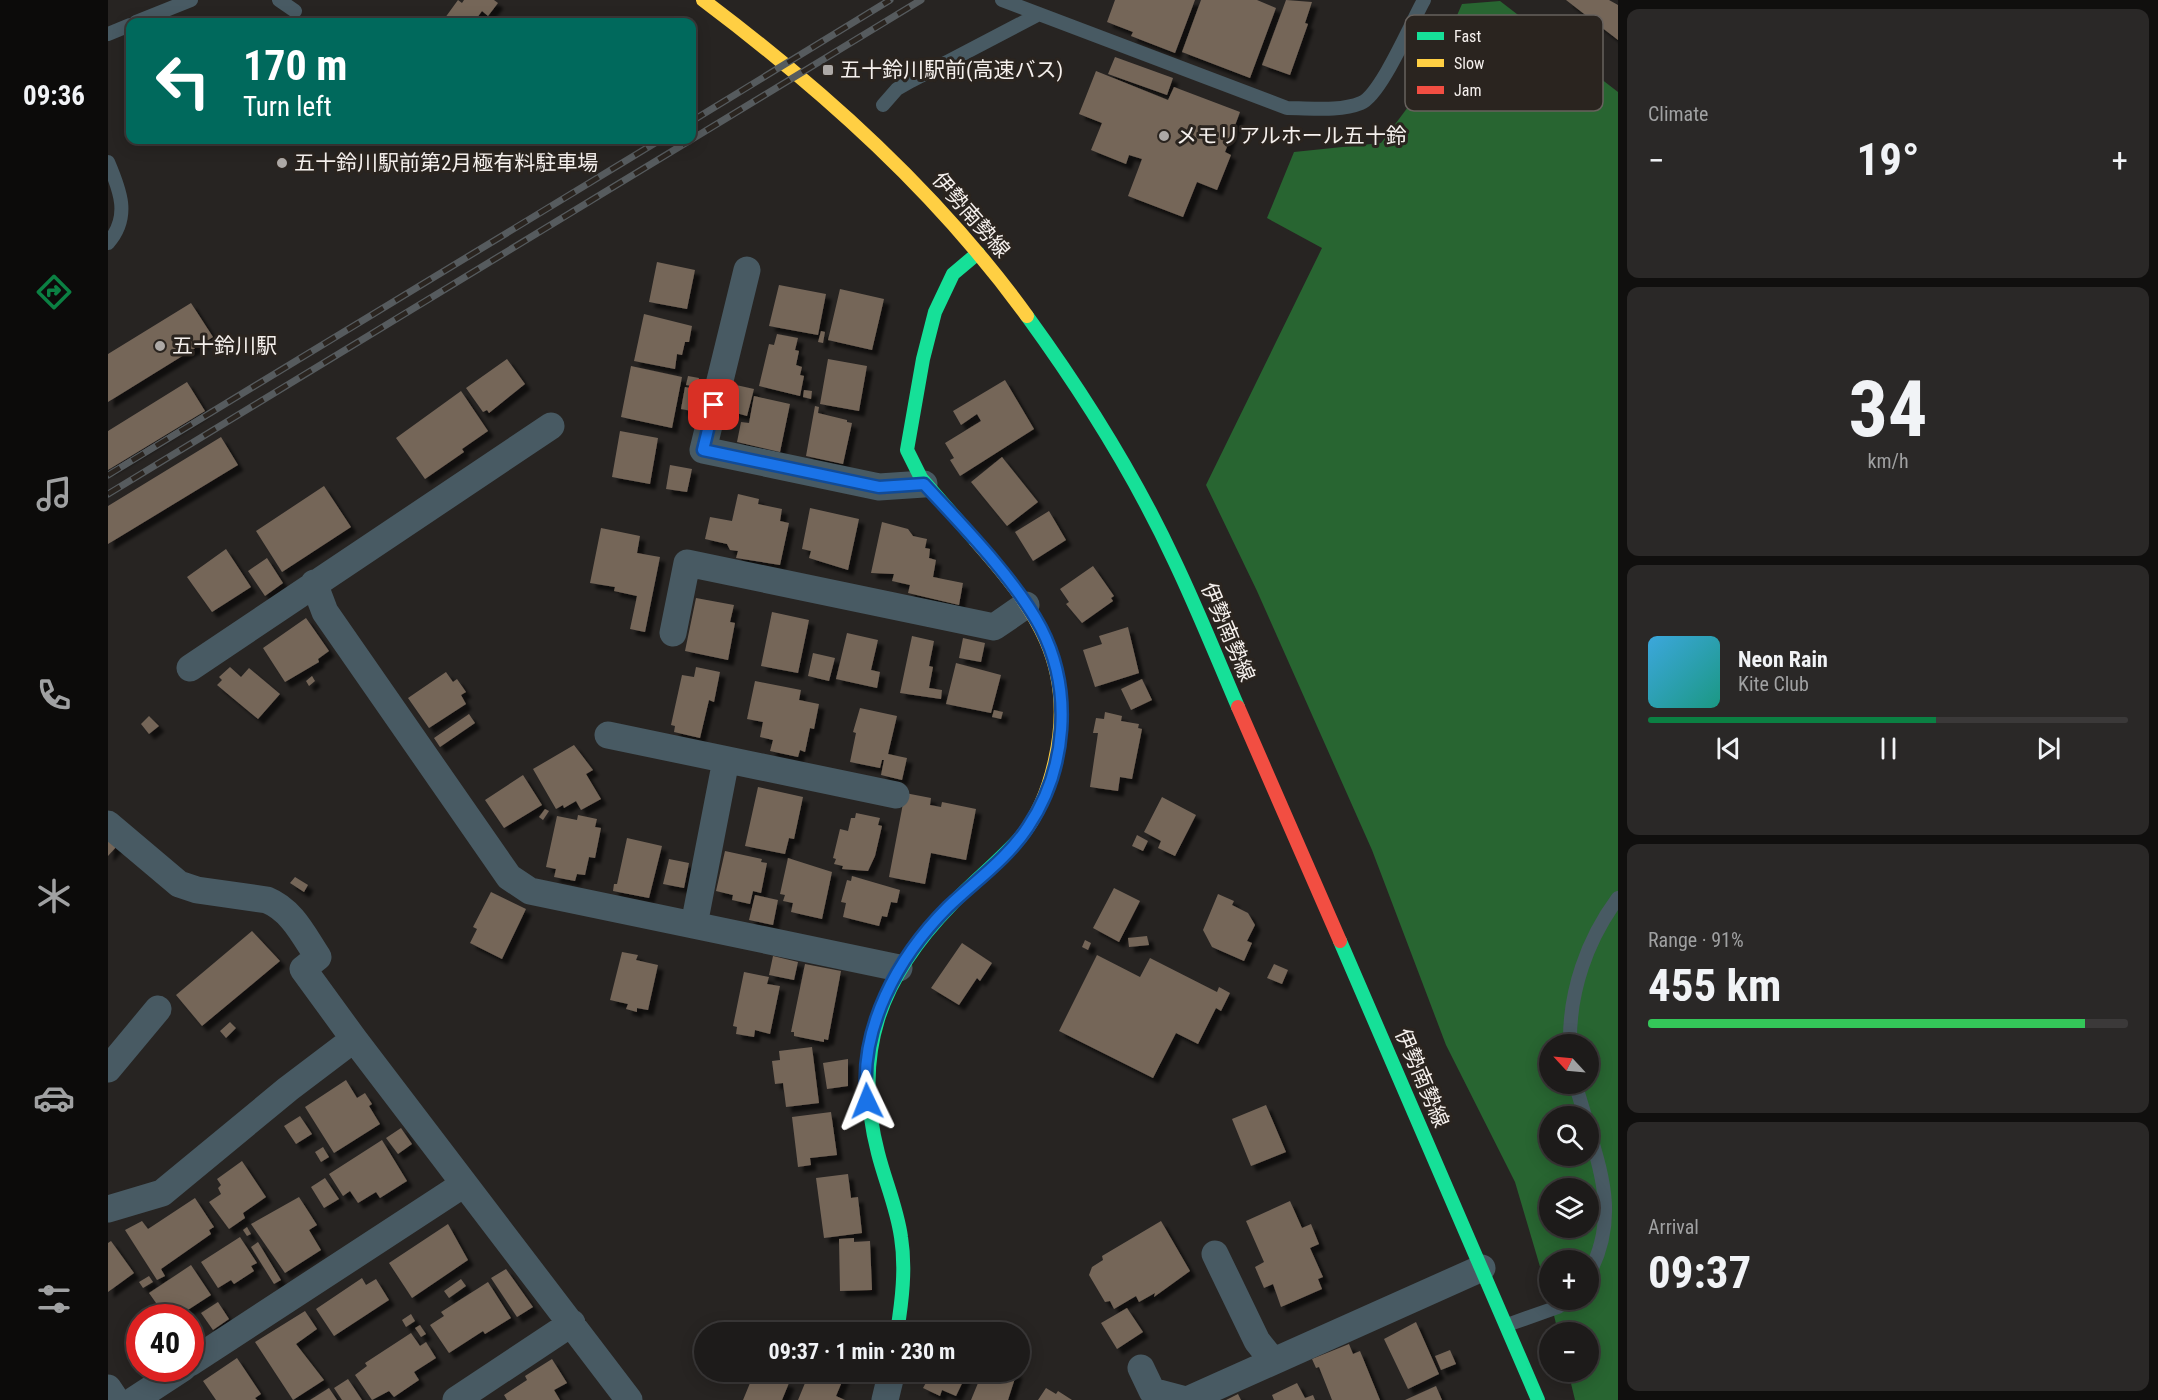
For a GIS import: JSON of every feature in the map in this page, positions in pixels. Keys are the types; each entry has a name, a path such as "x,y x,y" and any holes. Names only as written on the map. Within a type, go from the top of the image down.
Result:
{"main road":[{"name":"伊勢南勢線","path":"703,0 794,69 874,140 978,253 1017,303 1082,396 1174,559 1538,1400"},
{"path":"898,1322 902,1296 901,1238 878,1155 866,1087 872,1034 899,968 946,909 1028,828 1045,795 1056,758 1062,719 1061,691 1053,654 1040,626 981,547 924,484 912,466 907,450 931,327 940,299 954,273 978,253"}],"street":[{"path":"747,270 703,450 879,487 924,484"},
{"path":"190,668 551,426"},
{"path":"673,633 687,563 994,627 1026,605"},
{"path":"315,583 325,612 509,877 530,891 899,968"},
{"path":"608,735 896,795"},
{"path":"694,925 726,760"},
{"path":"108,824 179,884 197,890 258,898 276,904 284,910 318,957 303,969 629,1400"},
{"path":"108,1069 158,1009"},
{"path":"108,1209 162,1193 288,1089 354,1039"},
{"path":"204,1354 464,1184"},
{"path":"1215,1254 1257,1341 1273,1361"},
{"path":"1141,1368 1152,1391 1187,1400 1482,1268"},
{"path":"456,1400 572,1323"},
{"path":"134,1400 162,1382"},
{"path":"885,1400 889,1382"},
{"path":"108,1388 116,1400"}],"lane":[{"path":"146,18 191,0"},
{"path":"279,0 295,11"},
{"path":"1002,0 1287,108 1351,106 1370,98 1405,34"},
{"path":"1416,15 1424,0"},
{"path":"883,105 904,85 1039,14"},
{"path":"108,34 126,27"},
{"path":"108,162 122,202 121,220 108,243"},
{"path":"1571,1034 1572,1014 1584,958 1596,933 1618,898"},
{"path":"1598,1166 1606,1200 1606,1228 1599,1256"},
{"path":"1507,1325 1550,1310"}],"green space":[{"path":"1500,1 1518,15 1457,15 1462,4"},
{"path":"1603,80 1618,92 1618,1400 1575,1400 1571,1382 1599,1382 1599,1322 1556,1322 1553,1310 1599,1310 1599,1250 1539,1250 1539,1263 1515,1182 1446,1045 1372,850 1257,591 1206,485 1322,248 1267,218 1294,152 1381,143 1405,111 1603,111"}],"building":[{"path":"458,0 462,3 464,0 494,0 498,3 488,16 482,11 477,18 445,18"},
{"path":"1115,0 1195,0 1175,53 1131,36 1133,32 1107,22"},
{"path":"1201,0 1257,0 1276,8 1250,78 1182,52"},
{"path":"1286,0 1312,2 1305,23 1308,24 1290,75 1262,65"},
{"path":"1566,0 1609,0 1618,5 1618,40 1603,28 1603,15 1586,15"},
{"path":"1115,57 1173,78 1167,95 1108,74"},
{"name":"メモリアルホール五十鈴","path":"1096,71 1168,100 1174,87 1240,112 1225,152 1231,155 1217,190 1197,182 1183,217 1128,196 1142,159 1129,155 1126,164 1091,150 1102,123 1079,114"},
{"path":"657,262 695,270 687,309 649,302"},
{"path":"779,285 826,294 818,335 769,326"},
{"path":"840,289 884,299 872,350 828,340"},
{"name":"五十鈴川駅","path":"191,303 213,337 108,402 108,354"},
{"path":"644,314 692,326 689,342 685,342 682,355 677,354 675,369 634,361"},
{"path":"821,331 825,332 823,343 818,342"},
{"path":"777,334 798,338 795,350 799,351 796,365 802,367 800,375 804,376 800,396 759,386 769,344 774,345"},
{"path":"507,359 525,384 489,413 487,410 483,412 466,388"},
{"path":"828,359 867,366 859,411 820,404"},
{"path":"631,366 682,377 672,428 621,417"},
{"path":"688,376 699,378 697,387 686,385"},
{"path":"1005,380 1034,429 960,476 950,460 954,458 945,443 981,421 977,414 961,425 953,411"},
{"path":"187,382 205,411 108,470 108,431"},
{"path":"736,385 754,389 747,416 729,411"},
{"path":"685,387 701,390 697,412 681,409"},
{"path":"804,390 812,391 811,399 803,397"},
{"path":"461,391 488,431 462,449 464,452 425,479 396,438"},
{"path":"754,396 790,404 780,452 737,442 741,422 749,423"},
{"path":"815,406 819,407 818,413 852,423 843,464 806,456"},
{"path":"620,431 658,438 650,484 612,477"},
{"path":"221,437 238,465 108,544 108,506"},
{"path":"1002,457 1038,502 1007,526 971,482"},
{"path":"670,465 692,469 687,492 666,489"},
{"path":"324,486 351,527 282,572 256,531"},
{"path":"738,494 759,499 758,504 782,509 780,521 789,523 780,565 736,558 738,551 730,550 727,544 705,539 710,517 732,521"},
{"path":"810,508 859,519 848,570 809,558 811,551 802,549"},
{"path":"1049,511 1066,540 1033,561 1015,532"},
{"path":"882,522 908,529 913,536 927,539 925,548 930,549 929,558 936,560 933,577 963,583 959,605 908,593 910,585 892,581 894,574 871,573"},
{"path":"601,528 640,536 637,553 660,557 645,632 630,629 637,596 614,591 615,587 590,583"},
{"path":"226,549 251,587 212,612 187,577"},
{"path":"267,558 283,583 265,596 248,571"},
{"path":"1093,566 1114,596 1111,598 1113,601 1082,623 1066,604 1069,602 1060,589"},
{"path":"696,598 734,605 730,622 735,623 728,660 685,651"},
{"path":"772,612 809,620 798,673 761,666"},
{"path":"306,618 329,651 318,659 319,662 285,682 263,648"},
{"path":"1128,627 1139,673 1095,687 1083,650 1102,644 1099,636"},
{"path":"847,633 878,640 871,670 880,672 877,688 836,679"},
{"path":"912,636 934,641 929,666 933,667 929,688 942,690 941,699 900,693"},
{"path":"963,638 985,643 981,662 959,658"},
{"path":"813,653 835,658 829,681 808,676"},
{"path":"956,663 1001,675 991,713 946,704"},
{"path":"230,667 241,677 249,668 280,694 258,719 217,685 222,680 219,677"},
{"path":"696,667 720,672 714,702 709,700 700,738 674,732 675,726 671,725 682,675 694,677"},
{"path":"446,672 453,682 457,679 466,692 461,695 466,704 429,728 408,698"},
{"path":"312,676 315,681 309,686 306,681"},
{"path":"1142,679 1152,700 1131,710 1121,689"},
{"path":"755,681 801,690 799,700 819,704 814,729 810,728 805,752 800,750 798,757 770,751 773,740 760,737 763,722 747,719"},
{"path":"860,708 897,716 888,754 907,758 902,780 881,775 884,760 880,768 850,762 856,733 853,732"},
{"path":"994,710 1003,712 1001,719 992,717"},
{"path":"1105,712 1122,716 1121,721 1139,724 1138,728 1142,729 1132,779 1120,777 1118,791 1090,787 1098,733 1093,733 1096,718 1104,719"},
{"path":"469,714 475,723 440,747 434,738"},
{"path":"149,716 159,726 149,734 141,724"},
{"path":"574,745 593,770 586,774 601,799 581,810 576,801 564,808 563,805 556,809 533,769"},
{"path":"523,775 542,805 504,828 485,800"},
{"path":"758,787 803,797 794,839 789,838 785,854 745,846"},
{"path":"905,793 931,798 930,805 941,807 942,802 976,809 966,860 931,853 925,884 889,877"},
{"path":"1162,797 1196,815 1175,856 1158,848 1161,841 1144,832"},
{"path":"545,809 549,811 543,820 539,817"},
{"path":"856,813 880,818 878,825 882,826 875,856 868,871 842,869 843,866 834,864 836,859 833,858 840,829 848,831 851,818 855,818"},
{"path":"578,815 597,819 595,827 601,828 595,858 589,857 585,875 577,874 575,881 554,877 556,869 546,867 557,816 577,820"},
{"path":"1137,835 1148,841 1143,851 1132,846"},
{"path":"627,838 662,846 649,898 613,891 614,884 617,884"},
{"path":"108,839 117,846 108,856"},
{"path":"725,851 762,859 761,862 767,863 761,893 753,891 750,904 732,900 733,895 716,891"},
{"path":"788,858 832,872 822,919 791,912 793,903 783,901 785,895 780,894"},
{"path":"669,859 689,863 684,888 663,884"},
{"path":"852,876 900,890 897,903 891,902 887,917 882,916 879,926 843,917 846,903 841,902 847,880 851,881"},
{"path":"295,877 308,885 304,892 290,883"},
{"path":"1114,888 1140,901 1119,942 1093,928"},
{"path":"491,892 526,909 502,959 470,943 477,929 473,927"},
{"path":"1218,894 1234,901 1232,905 1248,913 1255,925 1247,941 1252,943 1244,961 1212,947 1203,930"},
{"path":"755,895 778,900 773,925 749,920"},
{"path":"252,931 280,961 202,1026 176,995"},
{"path":"1147,936 1149,945 1129,947 1128,938"},
{"path":"1085,940 1091,943 1088,950 1082,947"},
{"path":"962,943 992,963 980,981 977,978 959,1005 931,988"},
{"path":"622,952 638,955 636,960 658,965 648,1010 637,1008 637,1012 626,1009 628,1004 610,1000"},
{"path":"1097,955 1140,977 1150,958 1217,992 1219,987 1230,993 1221,1011 1216,1008 1198,1044 1176,1033 1153,1078 1059,1031"},
{"path":"773,956 798,962 794,980 769,975"},
{"path":"805,964 841,971 828,1040 824,1039 824,1042 794,1036 794,1032 791,1032"},
{"path":"1274,964 1288,970 1282,984 1267,978"},
{"path":"744,972 769,977 767,984 780,986 770,1034 755,1030 754,1037 736,1034 737,1027 733,1026"},
{"path":"230,1022 236,1028 226,1038 220,1031"},
{"path":"812,1047 819,1103 786,1107 783,1083 775,1084 772,1061 780,1060 779,1051"},
{"path":"848,1059 848,1086 827,1089 823,1063"},
{"path":"346,1080 357,1098 365,1093 372,1104 369,1106 380,1124 334,1153 305,1107"},
{"path":"1266,1105 1286,1152 1251,1166 1232,1119"},
{"path":"831,1112 837,1155 810,1158 811,1165 798,1167 792,1117"},
{"path":"300,1116 312,1134 296,1144 284,1126"},
{"path":"401,1128 412,1144 398,1154 386,1138"},
{"path":"382,1140 407,1181 380,1198 376,1192 358,1203 350,1191 343,1196 329,1174"},
{"path":"323,1147 329,1157 321,1162 315,1152"},
{"path":"242,1161 266,1197 243,1213 245,1218 229,1229 209,1202 221,1194 218,1188 221,1185 217,1179"},
{"path":"848,1174 851,1198 858,1197 862,1233 824,1238 816,1178"},
{"path":"325,1178 339,1199 324,1208 311,1187"},
{"path":"299,1197 317,1225 309,1230 321,1250 285,1273 251,1224"},
{"path":"195,1198 214,1227 209,1230 211,1234 161,1269 165,1276 157,1280 125,1230 142,1221 148,1229"},
{"path":"1290,1201 1302,1228 1311,1224 1319,1244 1310,1248 1323,1277 1318,1279 1322,1289 1281,1307 1273,1284 1264,1288 1255,1267 1264,1262 1246,1221"},
{"path":"1161,1221 1190,1271 1154,1297 1155,1293 1139,1302 1136,1296 1114,1309 1110,1301 1105,1302 1089,1275 1092,1267 1103,1260 1102,1256"},
{"path":"448,1224 468,1260 412,1298 389,1263"},
{"path":"247,1227 251,1234 247,1236 243,1230"},
{"path":"240,1237 257,1263 251,1266 254,1271 234,1284 231,1280 218,1288 201,1262"},
{"path":"854,1238 854,1242 870,1241 872,1290 840,1291 839,1239"},
{"path":"111,1241 134,1273 108,1292 108,1243"},
{"path":"258,1242 281,1280 274,1284 251,1247"},
{"path":"191,1265 211,1295 197,1304 157,1304 149,1293"},
{"path":"506,1269 533,1307 517,1317 491,1278"},
{"path":"149,1276 153,1282 143,1288 139,1282"},
{"path":"362,1278 366,1285 376,1279 389,1300 334,1336 316,1309"},
{"path":"461,1279 466,1286 449,1298 444,1291"},
{"path":"488,1282 511,1318 485,1334 483,1331 449,1353 430,1325 444,1316 441,1312"},
{"path":"218,1302 229,1319 213,1330 204,1317 204,1311"},
{"path":"1127,1308 1143,1332 1117,1349 1101,1323"},
{"path":"305,1311 317,1329 296,1344 324,1380 293,1400 255,1342"},
{"path":"411,1314 415,1321 406,1327 402,1320"},
{"path":"1416,1322 1439,1374 1408,1389 1384,1339"},
{"path":"420,1325 426,1334 421,1337 415,1328"},
{"path":"411,1333 420,1346 426,1342 436,1358 414,1372 419,1380 394,1397 389,1391 372,1400 355,1375 367,1366 365,1363"},
{"path":"1349,1344 1353,1354 1360,1351 1380,1400 1332,1400 1319,1367 1316,1368 1312,1359"},
{"path":"1450,1350 1456,1364 1441,1370 1435,1356"},
{"path":"237,1358 261,1394 255,1398 257,1400 216,1400 204,1380"},
{"path":"552,1359 567,1383 554,1390 560,1400 507,1400 504,1395 527,1380 525,1376"},
{"path":"348,1379 362,1400 342,1400 334,1388"},
{"path":"750,1382 789,1383 782,1400 743,1400"},
{"path":"805,1382 842,1382 836,1396 845,1400 798,1400"},
{"path":"926,1382 963,1382 956,1396 942,1390 940,1396 923,1388"},
{"path":"978,1382 1014,1382 1008,1400 971,1400"},
{"path":"1297,1383 1305,1398 1313,1395 1315,1400 1274,1400 1272,1395"},
{"path":"1436,1386 1442,1400 1405,1400"},
{"path":"329,1388 337,1400 310,1400"},
{"path":"1046,1388 1056,1394 1058,1391 1072,1400 1038,1400"},
{"path":"1238,1394 1241,1400 1226,1400"}],"railway":[{"path":"696,119 890,0"},
{"path":"696,137 921,0"},
{"path":"108,475 653,144"},
{"path":"108,494 684,144"}],"traffic: fast":[{"path":"975,540 921,478 907,450 923,359 935,312 953,274 978,253"},
{"path":"1027,316 1088,404 1142,496 1199,615 1238,707"},
{"path":"898,1322 903,1284 902,1249 897,1216 878,1153 871,1117 868,1082 871,1050 878,1019 890,989 906,960 926,933 959,897 1020,838"},
{"path":"1340,941 1538,1400"}],"traffic: slow":[{"path":"703,0 792,70 877,146 956,228 1027,316"},
{"path":"975,540 997,565 1032,614 1046,640 1055,667 1060,695 1060,726 1053,770 1037,811 1020,838"}],"traffic: jam":[{"path":"1238,707 1340,941"}],"place":[{"name":"五十鈴川駅前(高速バス)","path":"828,70"},
{"name":"メモリアルホール五十鈴","path":"1164,136"},
{"name":"五十鈴川駅前第2月極有料駐車場","path":"282,163"},
{"name":"五十鈴川駅","path":"160,346"}],"route":[{"path":"714,405 703,450 879,487 924,484 981,547 1026,605 1040,626 1057,665 1062,719 1056,758 1045,795 1028,828 946,909 899,968 872,1034 867,1061 867,1101"}]}
